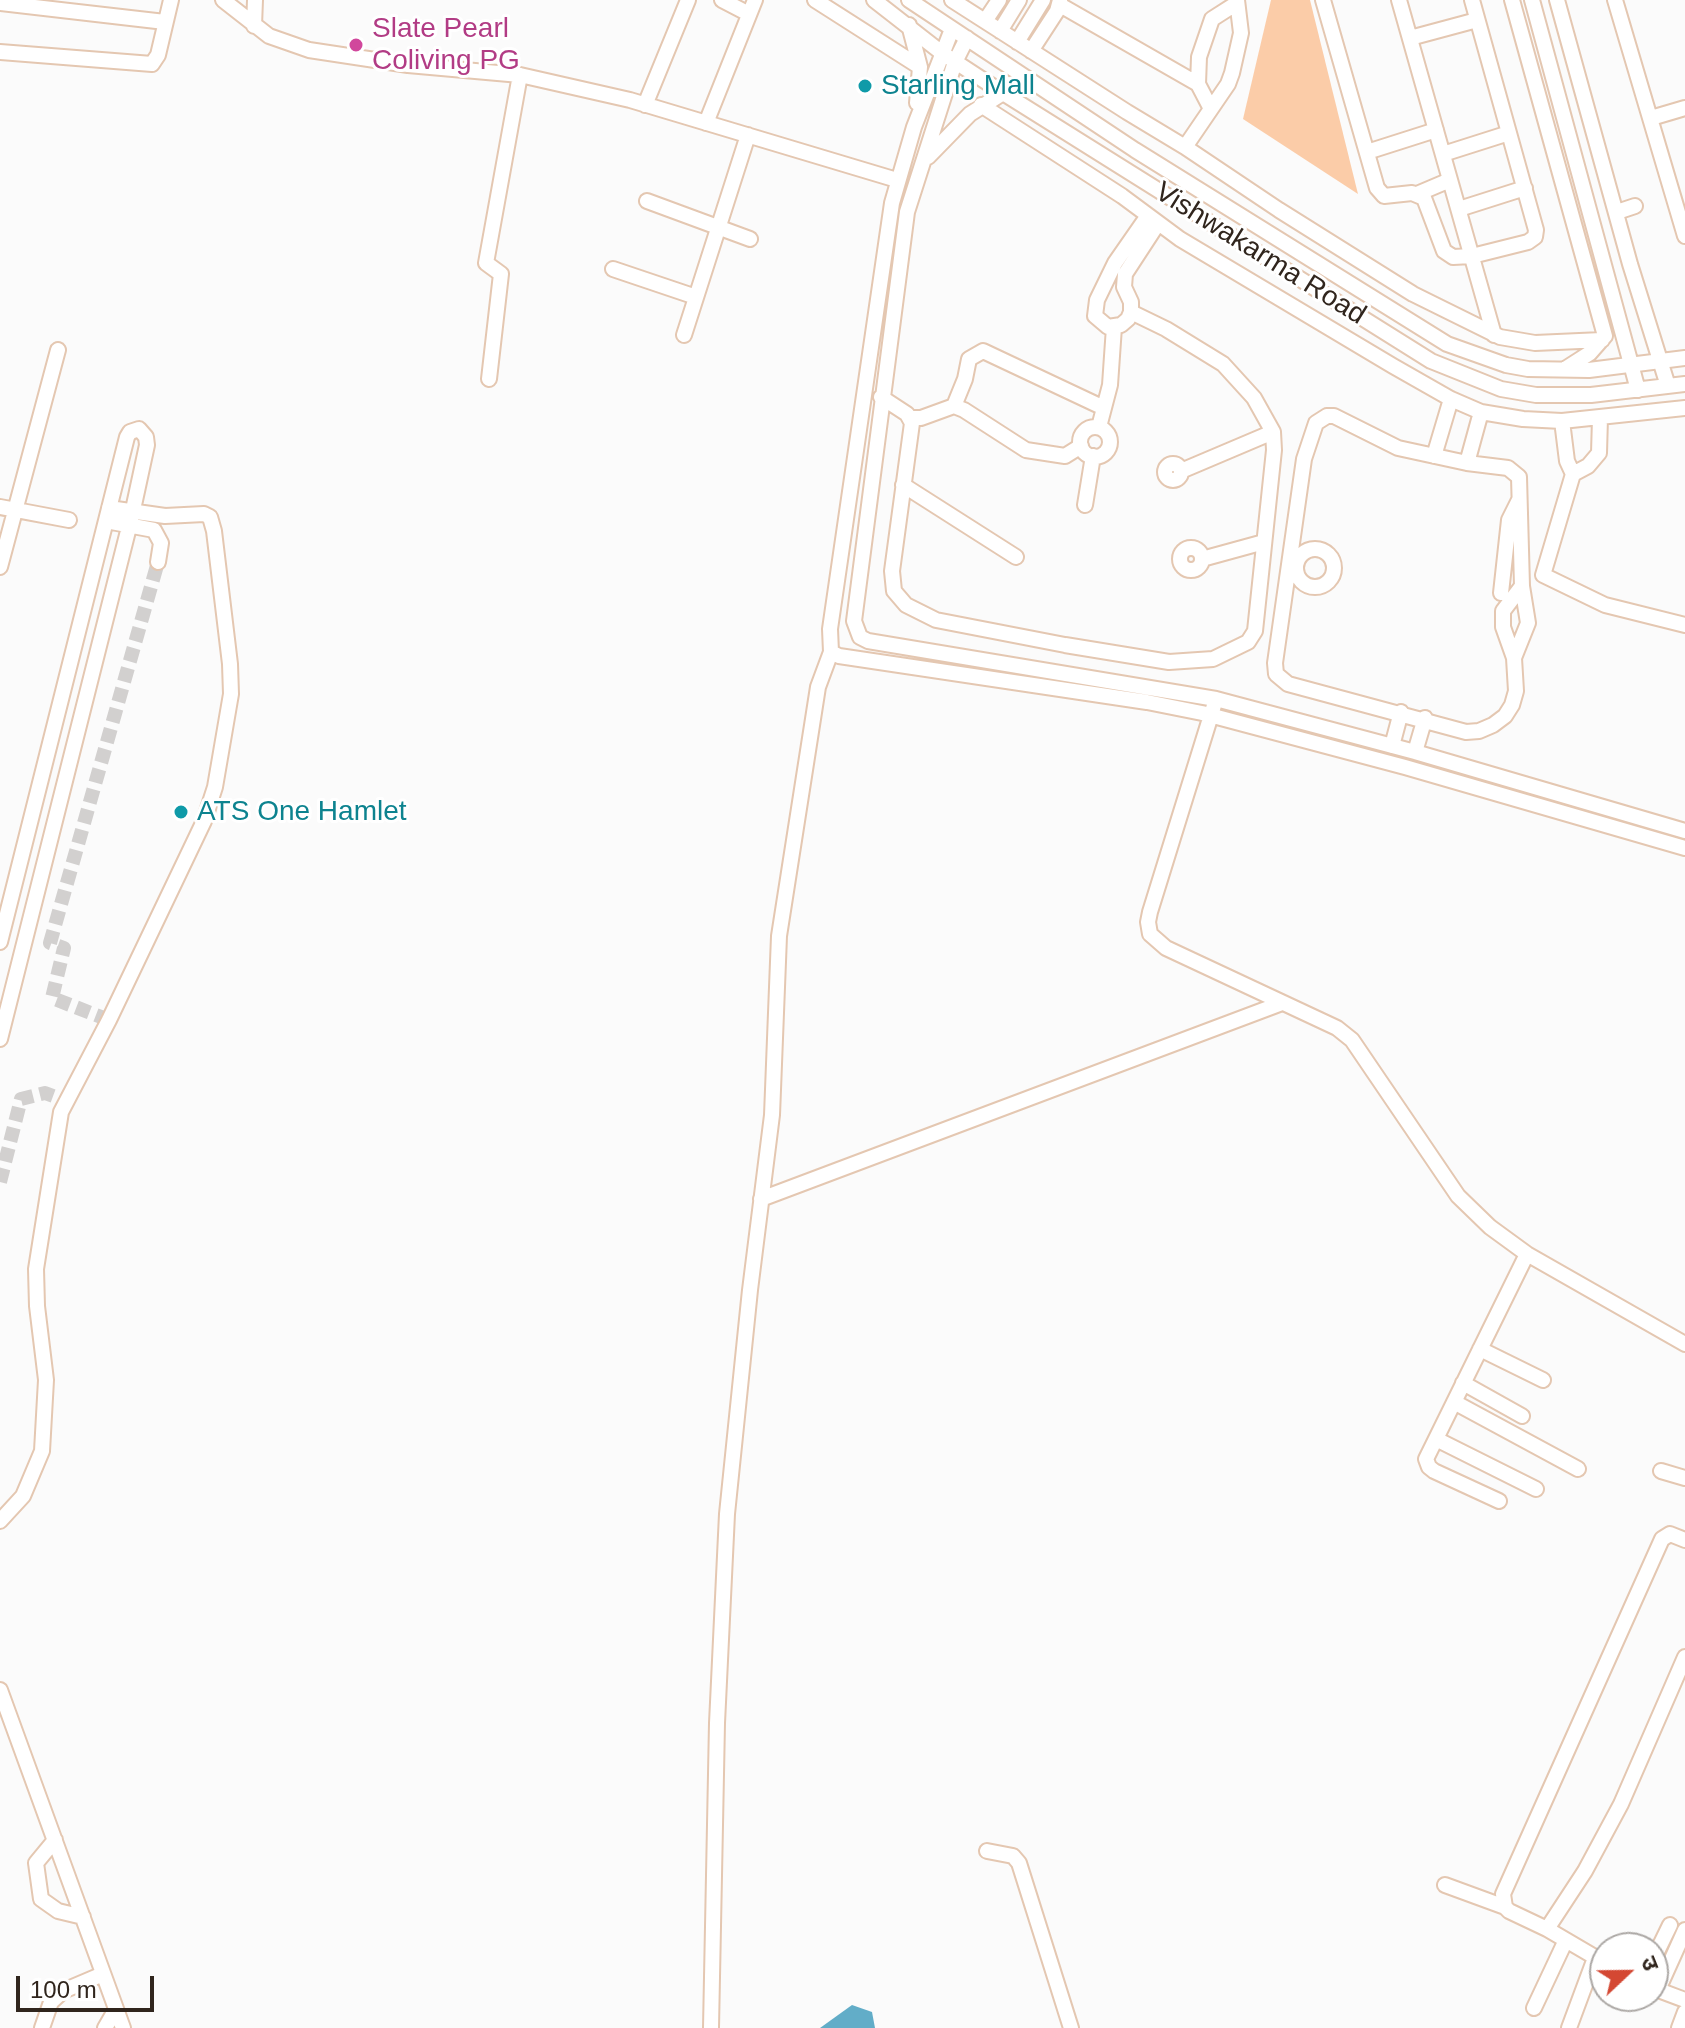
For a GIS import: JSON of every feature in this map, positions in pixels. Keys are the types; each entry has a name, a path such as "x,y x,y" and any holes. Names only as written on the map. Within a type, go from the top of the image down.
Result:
{"street":[{"path":"0,52 152,64 158,55 171,0"},
{"path":"223,0 254,26 283,42 309,50 408,65 520,75 645,105 897,180"},
{"path":"254,26 255,0"},
{"path":"645,105 688,0"},
{"path":"722,0 749,14"},
{"path":"706,123 755,0"},
{"path":"815,0 920,67"},
{"name":"Vishwakarma Road","path":"874,0 955,62 1431,361 1501,389 1536,395 1591,395 1685,384"},
{"name":"Vishwakarma Road","path":"909,0 1135,150 1447,344 1506,365 1528,369 1589,370 1685,358"},
{"path":"952,0 1150,127 1189,141 1279,210 1413,294 1497,336 1535,343 1603,338"},
{"path":"985,21 999,0"},
{"path":"1000,31 1019,0"},
{"path":"1017,42 1043,0"},
{"path":"1399,0 1506,365"},
{"path":"1417,194 1427,203 1447,255 1472,256 1528,242 1535,237 1525,188 1472,0"},
{"path":"1512,0 1603,338"},
{"path":"1532,0 1638,390"},
{"path":"1557,0 1668,386"},
{"path":"1615,0 1685,236"},
{"path":"1189,141 1228,84 1232,73 1241,33 1237,1 1219,13 1207,27 1199,57 1198,84 1206,114"},
{"path":"1327,1 1380,194 1389,197 1417,194 1450,180"},
{"path":"1031,51 1060,2 1198,84"},
{"path":"0,3 165,22"},
{"path":"1410,38 1477,20"},
{"path":"909,25 920,67 914,127"},
{"path":"711,2028 717,1723 727,1514 775,1075 779,936 818,687 831,652 830,629 897,180 952,29"},
{"path":"967,38 955,62 907,212 881,397 854,621 856,631 868,641 1216,699 1415,752 1685,831"},
{"path":"489,379 501,274 486,263 520,75"},
{"path":"923,162 960,122 1003,93"},
{"path":"981,105 1122,196 1152,221 1451,399 1481,412 1562,421 1685,408"},
{"path":"1651,118 1685,108"},
{"path":"1135,150 1150,127"},
{"path":"1367,152 1436,130"},
{"path":"1443,154 1509,133"},
{"path":"684,335 748,135"},
{"path":"1095,152 1122,196"},
{"path":"1459,209 1525,188"},
{"path":"647,201 750,239"},
{"path":"1617,212 1635,206"},
{"path":"1152,221 1125,274 1124,287 1131,302 1131,312 1121,325 1114,327 1100,323 1095,316 1097,300 1115,263 1152,221"},
{"path":"1226,265 1240,240"},
{"path":"613,269 696,297"},
{"path":"911,418 892,582 898,597 920,613 936,620 1169,662 1213,659 1237,650 1248,642 1255,631 1274,450 1273,432 1254,398 1223,364 1166,329 1131,312"},
{"path":"1564,369 1590,353 1619,319"},
{"path":"1099,427 1110,385 1114,327"},
{"path":"0,567 58,350"},
{"path":"954,406 969,359 983,351 1104,408"},
{"path":"881,397 911,418 921,418 954,406 1026,450 1065,456 1087,451 1105,453 1110,445 1109,436 1099,427"},
{"path":"1434,456 1451,399"},
{"path":"1467,463 1481,412"},
{"path":"1514,658 1528,623 1522,586 1521,483 1515,471 1398,448 1334,416 1321,418 1316,423 1304,459 1296,552 1276,654 1276,674 1288,684 1425,718 1466,732 1479,731 1505,716 1512,705 1516,691 1514,658 1503,627 1503,611 1522,586"},
{"path":"1573,474 1588,466 1599,453 1600,418"},
{"path":"1562,421 1567,461 1573,474 1543,575 1605,605 1685,625"},
{"path":"1085,505 1087,451 1084,432 1099,427"},
{"path":"0,942 127,437 130,432 139,429 146,437 147,445 131,518 0,1039"},
{"path":"1181,471 1273,432"},
{"path":"903,485 1016,557"},
{"path":"1501,593 1509,520 1521,496"},
{"path":"0,507 69,520"},
{"path":"0,1521 23,1496 42,1451 46,1380 36,1269 56,1135 67,1101 204,821 215,787 231,694 230,664 210,517 204,514 131,518 108,515"},
{"path":"131,518 157,533 161,543 158,562"},
{"path":"1202,559 1264,542"},
{"path":"1292,578 1320,587 1329,582 1334,572 1331,556 1322,550 1296,552"},
{"path":"1058,671 1065,645"},
{"path":"831,652 839,656 1147,702 1208,724 1405,767 1685,848"},
{"path":"1276,654 1286,672 1296,678 1332,687"},
{"path":"1216,699 1150,912 1150,934 1166,948 1337,1028 1352,1040 1458,1196 1490,1227 1527,1254 1685,1344"},
{"path":"1392,746 1401,712"},
{"path":"1415,752 1425,718"},
{"path":"761,1199 1282,1003"},
{"path":"1499,1501 1429,1467 1426,1459 1527,1254"},
{"path":"1480,1349 1543,1380"},
{"path":"1463,1383 1522,1416"},
{"path":"1454,1402 1578,1469"},
{"path":"1436,1439 1536,1489"},
{"path":"1661,1471 1685,1478"},
{"path":"1505,1907 1503,1894 1662,1539 1670,1534 1685,1540"},
{"path":"1547,1929 1585,1871 1621,1804 1685,1657"},
{"path":"0,1690 123,2028"},
{"path":"55,1840 36,1863 41,1899 58,1911 83,1917"},
{"path":"987,1851 1013,1856 1019,1863 1071,2028"},
{"path":"1445,1885 1505,1907 1589,1955"},
{"path":"1667,1932 1670,1925"},
{"path":"1669,1963 1685,1930"},
{"path":"1534,2008 1565,1942"},
{"path":"42,2028 51,2002 63,1991 103,1974"},
{"path":"1569,2028 1589,1985"},
{"path":"105,2028 116,2009"},
{"path":"1679,2028 1685,2012"}],"shaded area":[{"path":"1271,0 1310,0 1358,194 1243,119"}],"water":[{"path":"852,2005 872,2012 875,2028 820,2028"}],"tunnel":[{"path":"109,1020 52,998 64,948 50,943 158,562"},
{"path":"0,1182 21,1099 45,1093 67,1101"}],"place":[{"name":"Slate Pearl Coliving PG","path":"356,45"},
{"name":"Starling Mall","path":"865,86"},
{"name":"ATS One Hamlet","path":"181,812"}]}
